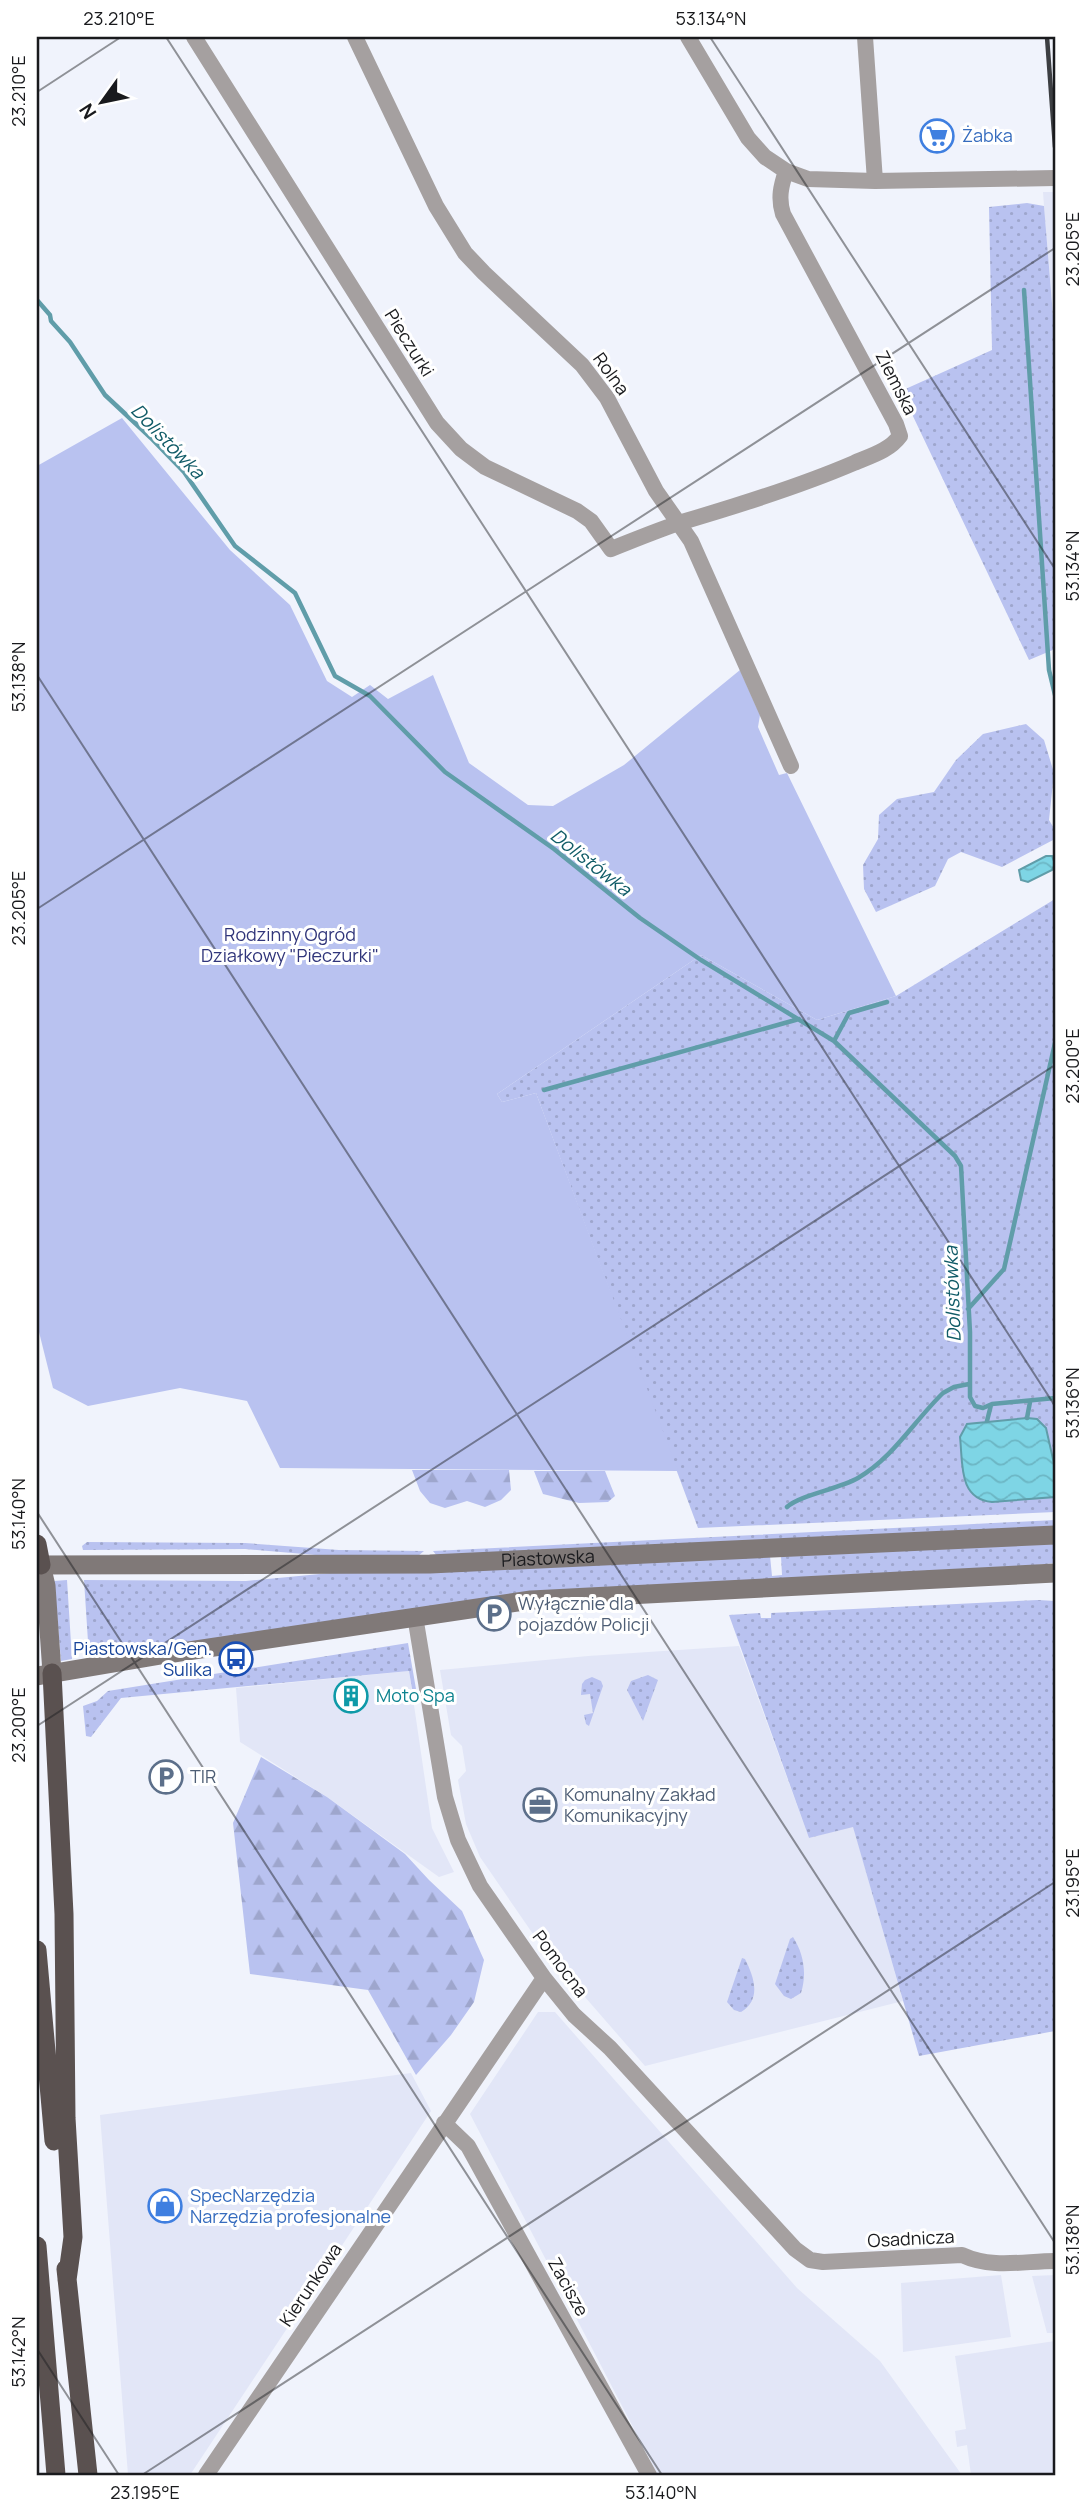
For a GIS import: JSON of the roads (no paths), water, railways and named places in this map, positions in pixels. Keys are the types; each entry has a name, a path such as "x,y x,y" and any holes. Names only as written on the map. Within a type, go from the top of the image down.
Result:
{"highway":[{"path":"37,1544 39,1565"},
{"path":"44,1675 64,1914 66,2118 73,2237 66,2280"},
{"path":"37,1950 66,2280 88,2475"},
{"path":"37,2246 56,2475"},
{"path":"48,2377 78,2376"}],"main road":[{"name":"Piastowska","path":"39,1565 430,1564 1055,1535"},
{"path":"39,1565 46,1586 44,1675 415,1616 564,1598 1055,1573"}],"street":[{"name":"Pieczurki","path":"194,37 437,423 461,449 485,467 577,511 591,521 611,549 679,523"},
{"name":"Rolna","path":"355,37 450,230 484,274 597,382 664,505 691,541 791,766"},
{"path":"688,37 740,128 765,157 808,179 875,181 1055,178"},
{"path":"864,37 875,181"},
{"name":"Ziemska","path":"679,523 742,505 827,475 885,449 900,436 897,424 783,214 779,203 786,170"},
{"name":"Pomocna","path":"415,1616 445,1797 453,1826 480,1886 544,1978 574,2015 619,2058 795,2249 810,2260"},
{"name":"Kierunkowa","path":"206,2475 544,1978"},
{"name":"Zacisze","path":"444,2123 468,2146 649,2475"},
{"name":"Osadnicza","path":"810,2260 842,2263 962,2255 988,2263 1055,2261"}],"water":[{"path":"1046,856 1052,856 1055,864 1052,870 1028,882 1021,880 1019,870"},
{"path":"1037,1419 1046,1428 1055,1468 1055,1497 992,1502 973,1494 962,1468 960,1437 967,1424"}],"waterway":[{"path":"1024,290 1049,670 1055,695"},
{"name":"Dolistówka","path":"37,300 70,342 105,395 184,472 235,546 295,593 335,676 370,696 445,772 554,849 640,918 701,960 834,1041 955,1156 961,1166 970,1332 970,1397 975,1406 983,1408 992,1404 1055,1398"},
{"path":"834,1041 849,1013 887,1002"},
{"path":"544,1090 799,1019"},
{"path":"968,1309 1004,1269 1055,1043"},
{"path":"787,1507 801,1499 850,1482 871,1470 893,1450 943,1393 969,1384"},
{"path":"1027,1418 1030,1402"},
{"path":"987,1421 991,1405"}],"railway":[{"path":"1047,37 1055,147"}],"place":[{"name":"Żabka","path":"937,136"},
{"name":"Wyłącznie dla pojazdów Policji","path":"494,1614"},
{"name":"Piastowska/Gen. Sulika","path":"236,1659"},
{"name":"Moto Spa","path":"351,1696"},
{"name":"TIR","path":"166,1777"},
{"name":"Komunalny Zakład Komunikacyjny","path":"540,1805"},
{"name":"SpecNarzędzia Narzędzia profesjonalne","path":"165,2206"}],"park label":[{"name":"Rodzinny Ogród Działkowy \"Pieczurki\"","path":"290,946"}]}
